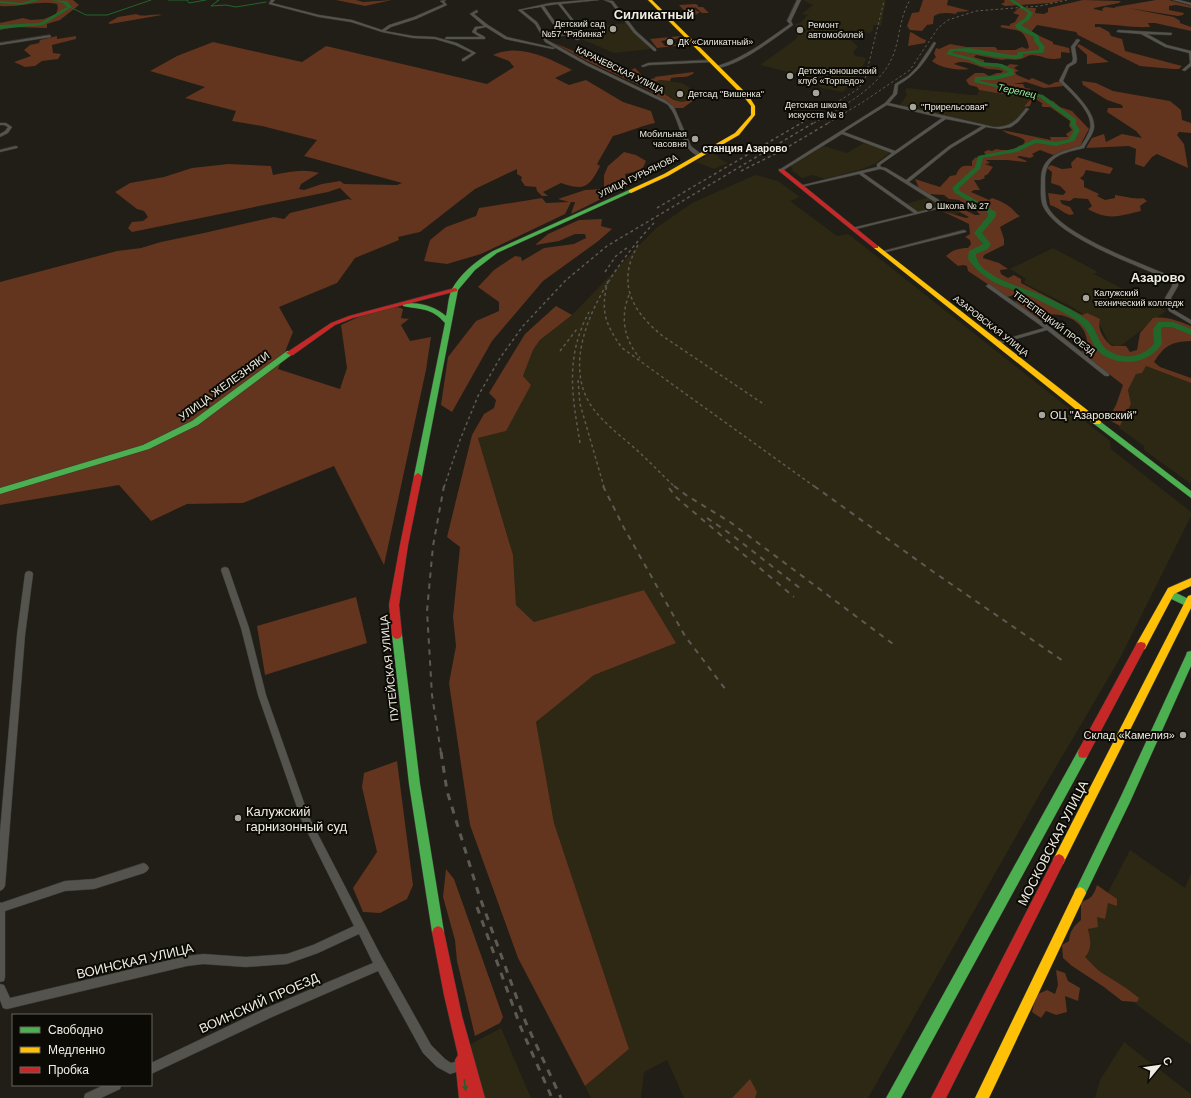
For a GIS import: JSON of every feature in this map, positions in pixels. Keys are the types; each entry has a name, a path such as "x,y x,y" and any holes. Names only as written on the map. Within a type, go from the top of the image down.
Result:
{"street":[{"path":"382,31 446,4 442,1 444,0"},
{"path":"578,39 559,30 542,6 597,0"},
{"path":"606,0 612,2 635,32 655,50"},
{"name":"УЛИЦА ГУРЬЯНОВА","path":"455,290 463,277 471,269 480,261 495,252 644,186 738,134 754,115 751,102 650,0"},
{"path":"643,66 715,64 736,59 792,24 789,21 799,0"},
{"path":"1175,0 1191,4"},
{"path":"271,1 319,16 352,21 382,31 413,37 481,39 484,38 474,32 476,28 487,26"},
{"path":"559,4 580,31"},
{"name":"КАРАЧЕВСКАЯ УЛИЦА","path":"542,6 520,10 536,23 542,37 559,49 664,100 672,107 689,147 700,155"},
{"path":"477,11 472,14 506,38 559,49"},
{"path":"1118,31 1171,34"},
{"path":"1142,33 1166,46 1191,52 1191,63 1184,70"},
{"path":"542,37 574,34"},
{"path":"0,44 50,36"},
{"path":"436,38 456,44 474,53 463,60"},
{"path":"1078,40 1073,47 1075,59 1074,63 1068,66 1061,81 1087,110 1093,126 1083,147 1052,156 1046,163 1043,177 1045,206 1066,229 1111,253 1176,280 1175,286 1168,298 1172,311 1191,322"},
{"path":"781,170 886,104 895,94 896,85 910,77 920,66 934,43"},
{"path":"886,104 985,126 1001,128 1017,123 1027,109"},
{"path":"880,168 878,164 946,117"},
{"path":"0,124 5,124 10,127 7,132 0,136"},
{"path":"906,182 950,147 985,126"},
{"path":"841,132 895,153"},
{"path":"0,151 16,147"},
{"path":"801,186 880,168 885,169 937,201"},
{"name":"АЗАРОВСКАЯ УЛИЦА","path":"781,170 998,344 1191,495"},
{"path":"860,173 917,213"},
{"path":"854,229 938,208"},
{"path":"882,252 964,231"},
{"name":"ТЕРЕПЕЦКИЙ ПРОЕЗД","path":"988,286 1048,328 1108,375"},
{"name":"УЛИЦА ЖЕЛЕЗНЯКИ","path":"0,490 146,447 161,441 196,423 303,344 333,324 351,316 394,304 455,290"},
{"name":"ПУТЕЙСКАЯ УЛИЦА","path":"455,290 404,545 394,605 401,684 418,814 444,971 461,1044 478,1098"},
{"path":"394,304 431,308 443,314 449,324"},
{"path":"998,344 1048,328"},
{"path":"225,570 245,628 262,695 305,819 380,965 428,1049 450,1070 462,1065"},
{"path":"0,886 21,635 29,574"},
{"path":"893,1098 1171,591 1191,582"},
{"path":"1170,594 1190,601"},
{"name":"МОСКОВСКАЯ УЛИЦА","path":"938,1098 1190,601"},
{"path":"1180,622 1191,614"},
{"path":"982,1098 1126,798 1191,655"},
{"path":"0,977 0,908 65,886 94,884 144,868"},
{"name":"ВОИНСКАЯ УЛИЦА","path":"0,989 7,1004 187,961 203,959 246,962 287,959 314,949 361,928"},
{"name":"ВОИНСКИЙ ПРОЕЗД","path":"152,1068 268,1013 380,965"},
{"name":"ПУТЕЙСКАЯ УЛИЦА","path":"461,1044 466,1098"},
{"path":"89,1098 114,1086"}],"shaded area":[{"path":"0,0 73,0 79,5 60,20 47,24 47,28 14,27 0,30 0,23 23,18 31,20 44,19 56,14 58,8 57,4 50,3 0,6"},
{"path":"336,0 356,0 363,2 392,0 365,6"},
{"path":"803,0 886,0 881,26 873,25 873,30 870,33 849,30 847,32 853,35 849,35 852,37 849,38 858,47 853,52 855,56 864,57 866,59 861,70 843,92 822,88 816,83 817,82 799,77 801,75 760,65 796,39 798,36 796,35 801,35 808,29 796,28 795,24 800,23 808,15 802,14 813,5"},
{"path":"923,0 948,0 947,5 970,11 957,12 956,14 939,14 934,16 933,24 927,25 922,31 910,30 907,26 912,13 919,12"},
{"path":"1004,0 1063,0 1051,3 1005,6 1001,4 1005,2"},
{"path":"1083,0 1121,1 1119,3 1094,8 1103,11 1102,9 1105,7 1115,8 1156,0 1169,0 1191,6 1191,8 1176,5 1169,6 1169,10 1184,13 1183,15 1178,16 1128,8 1174,17 1180,21 1180,23 1191,27 1191,31 1155,23 1148,23 1150,27 1095,24 1095,27 1100,27 1109,32 1111,36 1122,39 1125,51 1182,66 1179,69 1173,69 1140,66 1078,35 1076,32 1037,25 1031,32 1053,42 1053,44 1069,48 1070,53 1061,52 1061,58 1056,59 1029,55 1016,60 1002,60 976,55 974,57 984,60 984,63 997,63 1007,66 1010,64 1019,65 1014,68 1019,71 1015,72 1017,75 1029,80 1032,78 1049,85 1060,82 1064,86 1044,88 1026,82 1013,84 1023,84 1025,88 1031,89 1029,90 1038,93 1040,98 1050,99 1046,100 1053,101 1060,107 1072,111 1089,129 1081,147 1053,155 1040,150 1032,154 1034,156 1030,158 1020,156 1017,157 1027,161 1026,162 986,160 990,163 985,164 993,167 988,174 984,176 985,178 974,180 980,190 974,190 971,192 989,200 992,198 1001,202 1010,207 1020,216 1000,227 1004,239 1004,245 984,255 983,258 999,263 1008,269 1000,270 1001,274 1008,278 1014,275 1021,279 1021,283 1082,315 1087,313 1100,319 1100,331 1106,341 1112,346 1126,346 1130,352 1137,350 1140,333 1153,318 1168,318 1191,326 1191,341 1178,342 1165,348 1154,362 1160,367 1191,378 1191,383 1146,366 1142,373 1136,374 1128,390 1131,404 1120,426 1111,421 1112,412 1123,385 1081,352 1087,340 1083,329 1068,317 1050,315 1038,318 1015,302 1019,297 1014,295 1007,297 968,271 967,266 958,266 946,256 956,250 968,248 971,244 970,240 965,237 970,234 969,224 942,211 966,218 969,217 954,209 957,206 975,215 980,215 977,211 959,200 949,199 944,195 929,194 919,188 915,179 940,187 950,176 956,175 962,167 972,166 972,161 976,157 981,160 982,158 987,157 984,152 996,149 1013,149 1023,145 1025,141 1023,139 1002,130 1051,140 1050,137 1068,137 1066,134 1072,130 1069,126 1070,121 1050,107 1043,107 1041,105 1043,104 1033,97 1030,106 1025,107 1031,99 979,90 977,87 969,85 966,80 975,73 984,73 989,76 1001,73 1003,71 963,62 954,64 969,69 955,69 945,67 932,61 936,57 934,54 936,48 939,49 950,44 967,47 995,47 998,50 1015,50 1022,47 1027,49 1029,47 1027,40 1022,33 1016,30 1000,27 1002,25 1010,26 1010,24 1015,22 1019,15 1013,13 1019,8 1036,8 1035,13 1044,14 1048,12 1048,8"},
{"path":"679,5 698,5 698,7 703,7 709,13 702,13 695,7 695,10 700,12 691,18"},
{"path":"136,14 142,16 162,15 110,24 108,23 118,17"},
{"path":"626,23 651,49 614,53 581,39 577,34 594,30 603,25"},
{"path":"910,32 926,40 925,43 908,46"},
{"path":"57,36 57,39 76,36 76,39 52,45 53,53 61,54 58,59 42,61 35,66 25,67 14,62 31,56 24,50 30,45 39,43 40,40"},
{"path":"680,36 682,38 661,41 665,46 683,45 657,48 650,39"},
{"path":"213,42 302,62 326,46 487,84 514,67 509,61 493,55 503,52 523,51 543,57 572,70 555,78 569,85 586,80 623,102 651,111 655,123 613,136 597,164 600,166 589,183 585,186 575,187 561,183 543,192 548,196 542,196 537,191 536,187 525,186 521,180 522,177 517,174 517,169 475,189 420,232 398,237 399,240 355,258 337,283 279,307 293,332 278,369 340,389 347,368 341,325 372,312 397,307 403,309 401,318 409,319 401,325 410,341 431,337 426,370 384,565 334,466 243,503 187,504 151,521 119,485 0,505 0,282 117,251 141,248 161,242 274,217 284,219 290,213 348,199 352,200 340,188 328,192 132,232 128,228 132,222 143,221 148,217 144,211 137,209 115,192 130,183 164,177 192,168 228,164 271,166 273,175 301,171 319,173 301,184 299,189 304,190 322,184 340,181 344,184 397,185 402,183 304,156 317,140 262,126 232,121 236,111 185,98 205,87 150,71 177,56"},
{"path":"552,42 625,73 635,68 646,80 656,78 654,77 693,72 694,73 689,76 671,78 670,81 660,80 650,84 674,100 682,102 694,100 683,108 675,108 647,89 589,62"},
{"path":"1079,44 1109,62 1087,64 1087,55 1077,46"},
{"name":"Детсад \"Вишенка\"","path":"660,80 682,83 695,91 695,98 682,102 674,99 650,84"},
{"path":"1082,81 1096,83 1113,91 1170,101 1181,110 1182,120 1191,123 1191,133 1179,132 1177,135 1184,144 1188,168 1157,154 1152,157 1144,167 1135,164 1136,149 1129,146 1086,148 1092,138 1104,134 1106,142 1122,134 1142,138 1136,131 1107,112 1108,108 1123,108 1122,105 1107,100 1083,85"},
{"path":"906,88 973,95 977,95 979,90 1031,99 1025,105 1025,109 1015,123 1005,127 992,126 899,106 907,95 905,92"},
{"path":"864,143 891,152 875,164 825,179 813,175 802,178 791,170 793,169 790,166 824,146 847,153"},
{"path":"624,152 636,155 646,161 642,170 625,174 627,186 571,214 575,202 571,202 565,214 481,254 447,264 424,261 430,240 446,227 476,216 479,208 542,198 546,203 569,202 558,199 585,190 604,189 604,175 608,166"},
{"path":"712,153 728,163 714,169 696,162"},
{"path":"1077,157 1113,168 1110,174 1086,170 1080,178 1084,181 1084,187 1099,194 1097,196 1105,200 1115,198 1115,195 1143,198 1147,201 1140,206 1141,211 1120,216 1108,216 1095,213 1088,209 1092,206 1088,199 1074,198 1070,201 1060,200 1062,204 1070,207 1074,214 1070,215 1050,205 1048,193 1063,195 1066,192 1060,186 1051,183 1052,172 1047,168 1051,165 1062,169 1072,168 1071,163"},
{"path":"755,175 778,181 800,197 790,201 837,236 848,234 865,247 1110,441 1111,449 1191,512 1191,516 1119,660 1040,794 868,1098 684,1098 667,1060 644,1072 641,1098 591,1098 585,1086 629,1049 554,823 536,722 594,675 675,643 644,590 534,622 516,605 513,555 478,438 506,431 523,376 533,350 540,340 572,315 656,228 692,203"},
{"name":"Школа № 27","path":"934,196 960,213 952,215 941,208 920,213 905,204"},
{"path":"602,219 601,226 612,229 597,242 543,281 492,341 452,412 441,405 448,357 476,321 499,311 499,302 478,287 494,270 515,256 521,257 522,261 544,248 574,244 586,238 585,234 575,234 559,241 535,245 548,234 579,220"},
{"path":"1053,248 1098,272 1094,274 1166,311 1118,348 1109,343 1100,325 1072,307 1024,283 1026,279 1010,269"},
{"path":"556,306 572,315 540,340 533,350 523,376 531,385 506,431 478,438 513,555 516,605 534,622 644,590 676,643 594,675 536,722 554,823 629,1049 585,1086 518,958 470,825 449,683 456,646 453,617 460,547 447,537 472,435 484,414 494,408 496,400 489,393 525,334"},
{"path":"1146,366 1191,383 1191,484 1144,450 1144,446 1119,428 1131,404 1128,390 1136,374"},
{"path":"356,597 367,643 265,675 257,626"},
{"path":"397,761 413,885 407,899 380,913 363,912 353,888 377,852 362,787 364,773"},
{"path":"1130,850 1185,888 1191,873 1191,1045 1074,958"},
{"path":"446,869 454,879 503,1017 500,1023 475,1036 457,961 455,940 443,897"},
{"path":"1097,885 1117,899 1117,906 1108,903 1105,919 1097,917 1098,927 1088,929 1090,947 1088,954 1085,957 1099,971 1139,998 1137,1002 1122,1001 1063,958 1062,945 1069,941 1072,929 1081,920 1081,902 1092,896"},
{"path":"1056,970 1065,973 1068,981 1080,988 1078,1001 1065,996 1067,1012 1056,1015 1046,1011 1041,1018 1032,1012 1036,995 1047,990 1055,994 1058,985"},
{"path":"501,1028 531,1098 483,1098 469,1045"},
{"path":"1124,1042 1191,1094 1191,1098 1095,1098 1100,1080"},
{"path":"750,1079 757,1092 755,1098 732,1098"}],"waterway":[{"path":"0,2 21,4 38,0"},
{"path":"0,27 41,24 70,7 65,2 53,0"},
{"path":"70,7 86,15 107,15 151,0"},
{"path":"168,0 187,0 189,3 206,0"},
{"path":"217,0 219,0 211,6 226,5 236,7 266,2"},
{"name":"Терепец","path":"1011,0 1031,13 1027,19 1018,25 1019,28 1036,36 1037,41 1042,47 1041,52 1022,52 1020,53 1020,57 1011,57 960,49 952,50 949,54 971,59 981,64 1000,65 1012,71 1012,74 998,76 995,78 977,78 977,82 1041,96 1074,120 1073,125 1077,130 1072,140 1056,144 1035,141 1015,151 980,157 978,168 955,188 957,192 992,212 992,216 978,233 987,244 985,247 972,253 972,259 979,268 999,283 1034,295 1079,318 1090,327 1100,349 1114,357 1122,359 1138,358 1152,351 1158,344 1157,329 1161,324 1173,325 1191,332"}],"railway":[{"path":"814,123 849,102 871,86 881,76 894,53 902,19 910,0"},
{"path":"828,123 863,102 910,70 938,28 948,20 976,11 1040,6 1067,0"},
{"path":"831,106 858,89 865,79 884,1"},
{"path":"801,123 809,118"},
{"path":"657,208 803,122"},
{"path":"444,487 460,440 478,396 500,358 523,326 566,280 607,246 815,122"},
{"path":"741,171 781,151 830,122"},
{"path":"607,284 623,260 654,223"},
{"path":"638,245 631,259 628,272 628,284 631,296 643,317 664,337 765,405"},
{"path":"605,272 616,256 628,247"},
{"path":"607,284 604,300 604,309 608,324 622,348 815,487"},
{"path":"607,284 595,307 585,332 580,357 581,381 590,404 601,418 675,487"},
{"path":"629,295 626,303 624,320 625,328 630,344 640,358"},
{"path":"580,443 573,392 573,361 581,329 589,312"},
{"path":"560,351 577,329"},
{"path":"578,380 580,404 604,487"},
{"path":"441,753 432,695 427,611 433,546 444,486"},
{"path":"603,486 624,528 685,636 726,690"},
{"path":"674,486 730,522 893,644"},
{"path":"814,486 935,573 1066,663"},
{"path":"669,488 677,498 794,597"},
{"path":"707,518 732,535 801,589"},
{"path":"441,752 447,791 479,895 526,1023 561,1098"},
{"path":"477,907 521,1028 552,1098"}],"traffic: fast":[{"path":"418,476 455,290 459,284 473,268 495,252 631,191"},
{"path":"405,305 435,310 449,324"},
{"path":"0,491 146,447 195,423 290,353"},
{"path":"1097,422 1191,495"},
{"path":"1170,594 1189,603"},
{"path":"397,635 414,784 438,932"},
{"path":"1080,893 1126,798 1191,655"},
{"path":"893,1098 1083,753"}],"traffic: slow":[{"path":"631,191 666,175 737,134 753,115 753,106 746,96 650,0"},
{"path":"876,247 1097,422"},
{"path":"1141,646 1171,591 1191,582"},
{"path":"1059,860 1191,599"},
{"path":"982,1098 1080,893"}],"traffic: jam":[{"path":"781,170 876,247"},
{"path":"290,353 333,324 351,317 455,290"},
{"path":"397,635 394,605 418,476"},
{"path":"1083,753 1141,646"},
{"path":"938,1098 1059,860"},
{"path":"438,932 455,1016 478,1098"},
{"path":"462,1060 466,1098"}],"place":[{"name":"Детский сад №57 \"Рябинка\"","path":"613,29"},
{"name":"Ремонт автомобилей","path":"800,30"},
{"name":"ДК «Силикатный»","path":"670,42"},
{"name":"Детско-юношеский клуб «Торпедо»","path":"790,76"},
{"name":"Детская школа искусств № 8","path":"816,93"},
{"name":"Детсад \"Вишенка\"","path":"680,94"},
{"name":"\"Прирельсовая\"","path":"913,107"},
{"name":"Мобильная часовня","path":"695,139"},
{"name":"Школа № 27","path":"929,206"},
{"name":"Калужский технический колледж","path":"1086,298"},
{"name":"ОЦ \"Азаровский\"","path":"1042,415"},
{"name":"Склад «Камелия»","path":"1183,735"},
{"name":"Калужский гарнизонный суд","path":"238,818"}],"district":[{"name":"Силикатный","path":"654,14"},
{"name":"станция Азарово","path":"745,148"},
{"name":"Азарово","path":"1158,277"}]}
